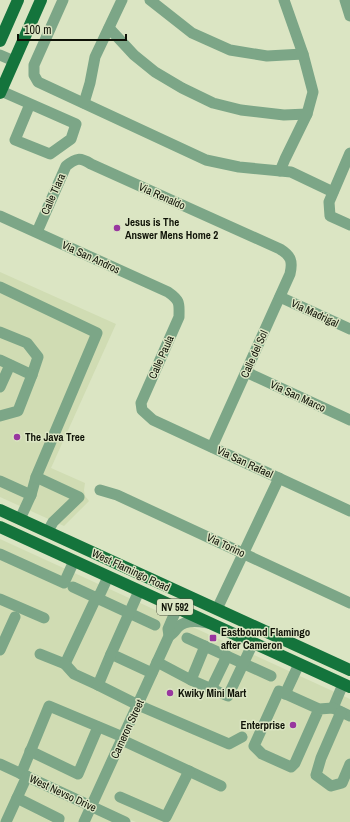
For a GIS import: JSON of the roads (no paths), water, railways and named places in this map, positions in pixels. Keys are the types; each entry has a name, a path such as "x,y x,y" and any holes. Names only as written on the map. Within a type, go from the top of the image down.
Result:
{"main road":[{"path":"0,41 18,0"},
{"path":"1,92 41,0"},
{"name":"West Flamingo Road","path":"0,510 217,609 348,678"},
{"path":"0,519 9,522 20,519"},
{"name":"West Flamingo Road","path":"0,527 299,664 348,678"},
{"path":"19,536 24,531 34,533 41,537 53,534"},
{"path":"78,563 110,568 135,581 141,581 147,577"},
{"path":"177,608 182,606 192,606 202,610 217,609"}],"street":[{"path":"63,0 34,64 34,75 38,82 206,160 239,167 291,172 333,192"},
{"path":"84,103 95,57 122,0"},
{"path":"150,0 192,33 230,50 267,56 303,54"},
{"path":"280,171 307,114 313,92 303,54 284,0"},
{"path":"344,0 350,16"},
{"path":"108,28 134,55 155,72 182,88 213,103 241,110 284,115 307,114"},
{"path":"0,55 14,61"},
{"path":"1,92 30,104 76,124 71,139 50,154 15,140 30,104"},
{"path":"54,151 70,163"},
{"path":"350,153 328,202 330,216 350,225"},
{"name":"Via Renaldo","path":"70,163 82,159 280,249 291,259"},
{"name":"Calle Tiara","path":"36,232 70,163"},
{"name":"Via San Andros","path":"0,216 168,292 175,296 179,303"},
{"name":"Calle del Sol","path":"212,447 290,274 292,266 291,259"},
{"path":"0,287 97,333 36,477 31,495 20,519"},
{"name":"Via Madrigal","path":"280,297 350,329"},
{"name":"Calle Paula","path":"142,410 141,403 178,317 179,303"},
{"path":"0,332 27,343 38,357 18,411 0,416"},
{"path":"0,387 5,362 32,375"},
{"name":"Via San Marco","path":"246,372 350,420"},
{"name":"Via San Rafael","path":"142,410 153,420 350,511"},
{"path":"36,477 79,497 53,522 53,534"},
{"path":"217,609 279,478"},
{"path":"0,481 31,495"},
{"name":"Via Torino","path":"100,490 117,495 350,603"},
{"path":"0,554 64,583 78,563"},
{"path":"65,664 108,576"},
{"path":"73,587 155,625"},
{"path":"98,685 139,591"},
{"path":"0,599 44,618"},
{"name":"Cameron Street","path":"84,822 169,636 168,629 177,608"},
{"path":"0,650 15,617"},
{"name":"Cameron Street","path":"169,636 176,632 179,627 184,624 196,622 210,623"},
{"path":"187,638 271,676"},
{"path":"157,662 191,680 228,696 253,643"},
{"path":"191,680 205,646"},
{"path":"40,654 65,664 74,674 138,705 229,744 242,737"},
{"path":"111,654 152,673"},
{"path":"212,689 227,656"},
{"path":"284,694 299,664"},
{"path":"348,678 341,712 320,758 316,775 332,786 342,783 350,764"},
{"path":"319,709 295,763 291,767 262,754 254,746 279,692 319,709 341,712"},
{"path":"6,822 17,798 30,751 49,706 122,738 221,786"},
{"path":"30,751 78,774 98,727"},
{"name":"West Nevso Drive","path":"0,764 92,806 111,819 125,822"},
{"path":"120,797 166,817 189,771"},
{"path":"17,798 59,819 58,822"}],"place":[{"name":"Jesus is The Answer Mens Home 2","path":"117,228"},
{"name":"The Java Tree","path":"17,437"},
{"name":"Eastbound Flamingo after Cameron","path":"213,638"},
{"name":"Kwiky Mini Mart","path":"170,693"},
{"name":"Enterprise","path":"293,725"}]}
